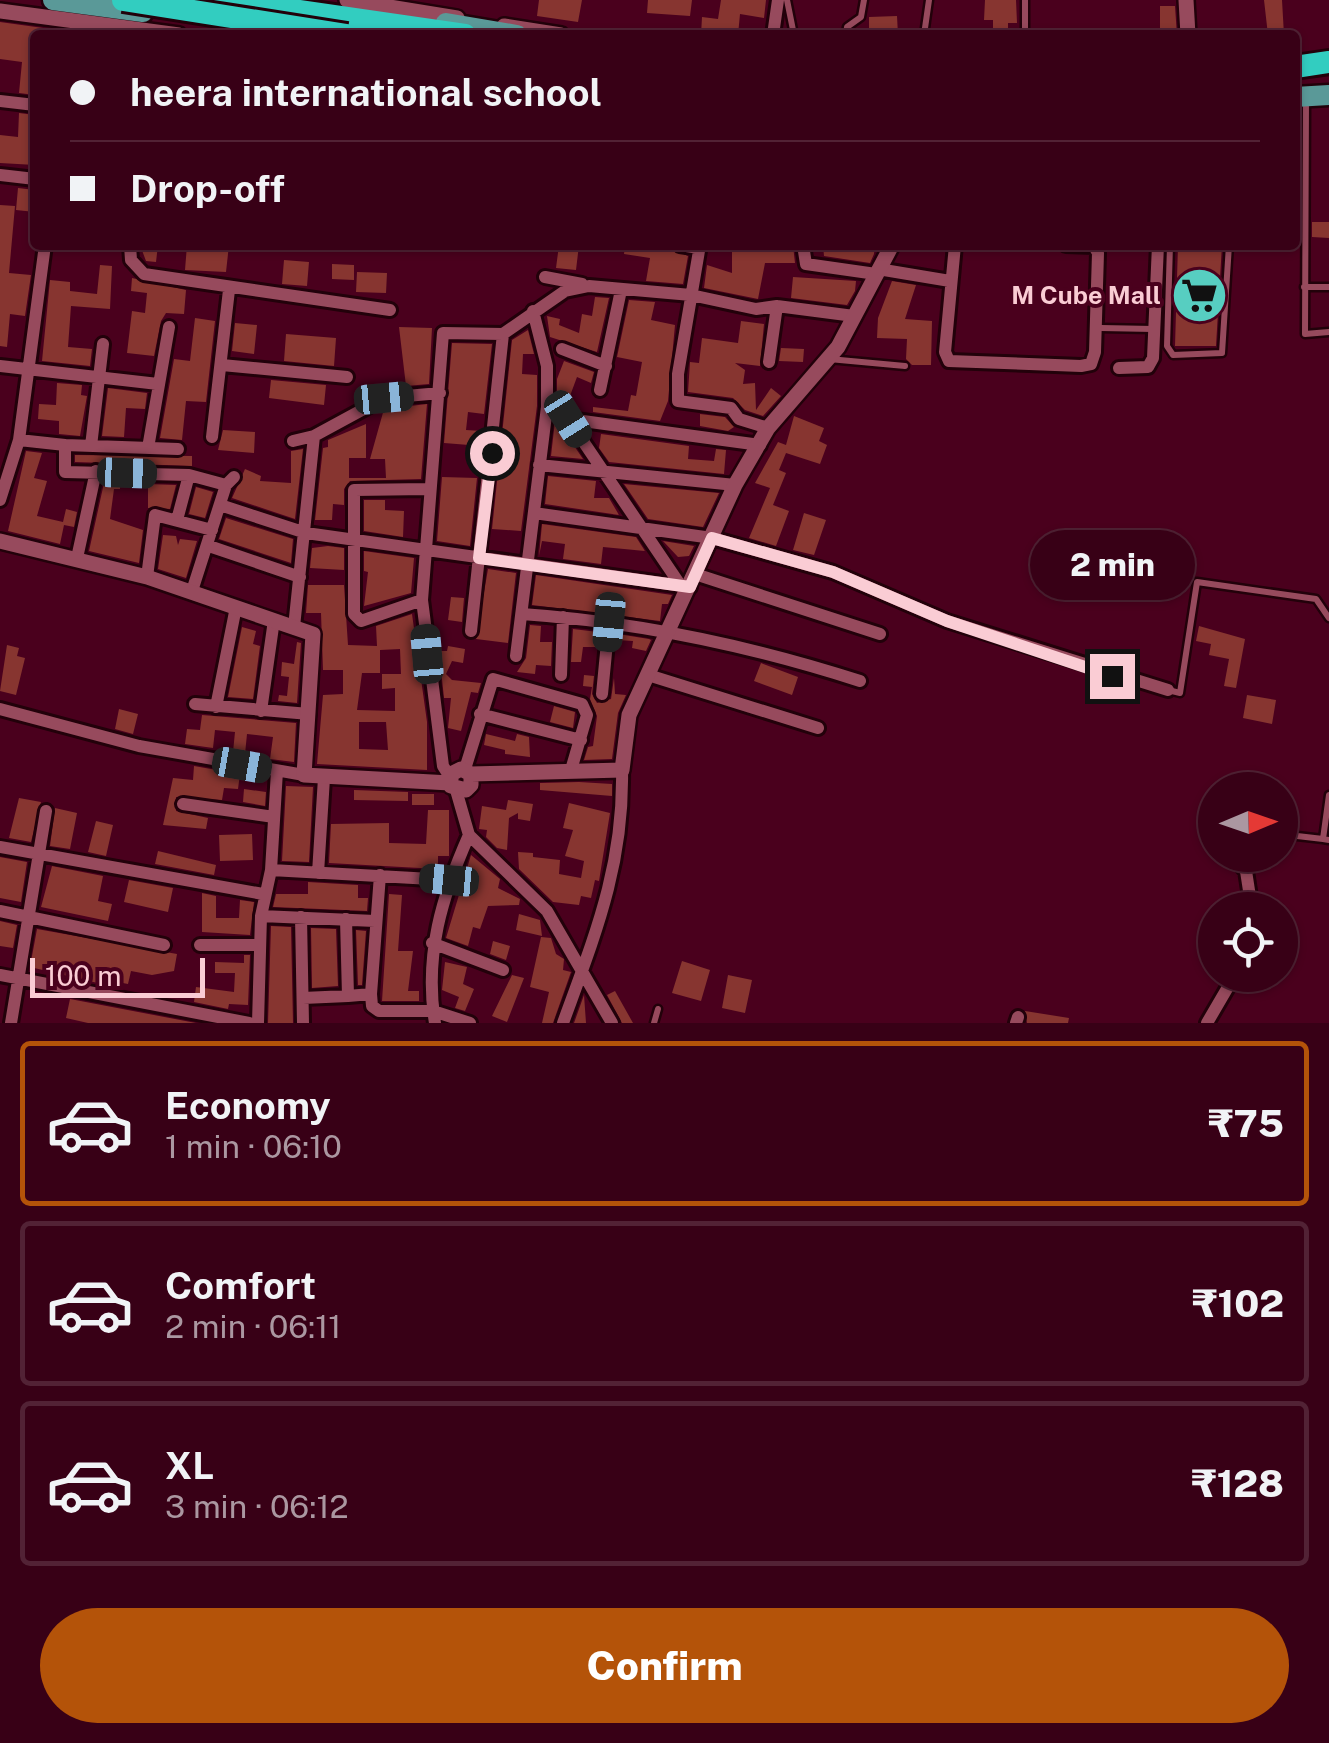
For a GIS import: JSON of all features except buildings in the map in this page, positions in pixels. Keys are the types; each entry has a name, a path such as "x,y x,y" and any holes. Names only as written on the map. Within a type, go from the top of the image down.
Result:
{"highway":[{"path":"122,0 315,30"},
{"path":"224,0 431,30"},
{"path":"1300,55 1329,52"},
{"path":"1300,68 1328,81"}],"main road":[{"path":"53,0 212,11 272,30"},
{"path":"302,0 486,30"},
{"path":"1300,92 1328,81"}],"street":[{"path":"347,0 530,30"},
{"path":"774,30 778,0"},
{"path":"1186,0 1188,30"},
{"path":"0,11 69,27 110,30"},
{"path":"0,101 30,104"},
{"path":"0,175 30,179"},
{"path":"0,500 19,440 44,250"},
{"path":"131,250 132,260 144,274 230,290 390,310"},
{"path":"698,250 678,374 678,401 731,408 739,419 768,428"},
{"path":"804,250 806,264 950,281"},
{"path":"563,1023 616,859 623,824 622,770 629,715 735,485 768,428 828,358 889,250"},
{"path":"954,250 945,352 950,361 1090,364 1095,352 1096,250"},
{"path":"1118,368 1148,367 1153,358 1158,250"},
{"path":"544,276 590,286 691,295 756,309 777,306 854,316"},
{"path":"458,779 443,766 422,600 422,551 443,334 503,334 565,291 590,286"},
{"path":"212,436 230,290"},
{"path":"600,390 622,290"},
{"path":"769,362 777,306"},
{"path":"516,656 546,408 548,366 533,311"},
{"path":"148,448 168,327"},
{"path":"471,630 503,334"},
{"path":"92,446 104,344"},
{"path":"562,349 606,366"},
{"path":"222,365 347,378"},
{"path":"1,366 158,384"},
{"path":"1,366 26,393"},
{"path":"293,441 314,436 384,398 440,394"},
{"path":"546,408 558,409 568,419 637,524 689,582"},
{"path":"568,419 760,445"},
{"path":"294,627 314,436"},
{"path":"19,440 178,449"},
{"path":"65,445 65,472 189,475 230,481 192,591"},
{"path":"538,466 735,485"},
{"path":"77,558 96,472"},
{"path":"177,520 189,475"},
{"path":"422,600 387,608 360,621 354,614 354,490 427,489"},
{"path":"220,505 306,533 422,551 689,582 880,634"},
{"path":"534,513 637,524 712,538 833,572 947,621 1168,690"},
{"path":"146,578 155,515 212,530"},
{"path":"0,541 192,591 314,634 304,775"},
{"path":"209,546 300,578"},
{"path":"216,707 236,608"},
{"path":"522,614 670,629 773,653 860,681"},
{"path":"561,675 563,617"},
{"path":"261,711 274,620"},
{"path":"602,694 609,622"},
{"path":"648,675 818,728"},
{"path":"571,770 587,715 582,704 493,680 458,779 470,835 547,911 612,1023"},
{"path":"195,704 310,714"},
{"path":"0,709 139,746 324,778 458,779 622,770"},
{"path":"480,714 581,740"},
{"path":"258,1023 260,916 262,894 271,870 277,771"},
{"path":"318,873 324,778"},
{"path":"183,804 274,817"},
{"path":"11,1023 32,917 37,854 46,811"},
{"path":"434,1017 432,944 449,880 470,835"},
{"path":"0,848 262,894"},
{"path":"271,870 449,880"},
{"path":"380,874 372,1006 379,1011 470,1023"},
{"path":"0,911 164,945"},
{"path":"260,916 375,921"},
{"path":"302,917 303,1023"},
{"path":"346,920 348,996"},
{"path":"200,944 260,944"},
{"path":"432,944 503,970"},
{"path":"0,975 249,1023"},
{"path":"1208,1023 1225,992"},
{"path":"303,998 372,994"}],"lane":[{"path":"787,0 793,30"},
{"path":"847,30 861,17 864,0"},
{"path":"925,30 930,0"},
{"path":"1025,0 1025,30"},
{"path":"1300,131 1305,334 1329,332"},
{"path":"1170,250 1166,346 1173,355 1221,354 1224,349 1229,250"},
{"path":"1304,286 1329,287"},
{"path":"1102,328 1154,329"},
{"path":"828,358 905,366"},
{"path":"1168,690 1180,693 1197,582 1280,591 1316,600 1329,618"},
{"path":"1298,836 1326,840 1329,796"},
{"path":"654,1023 658,1009"}],"place":[{"name":"M Cube Mall","path":"1200,295"}],"route":[{"path":"492,453 479,558 690,587 712,538 833,572 947,621 1112,676"}]}
